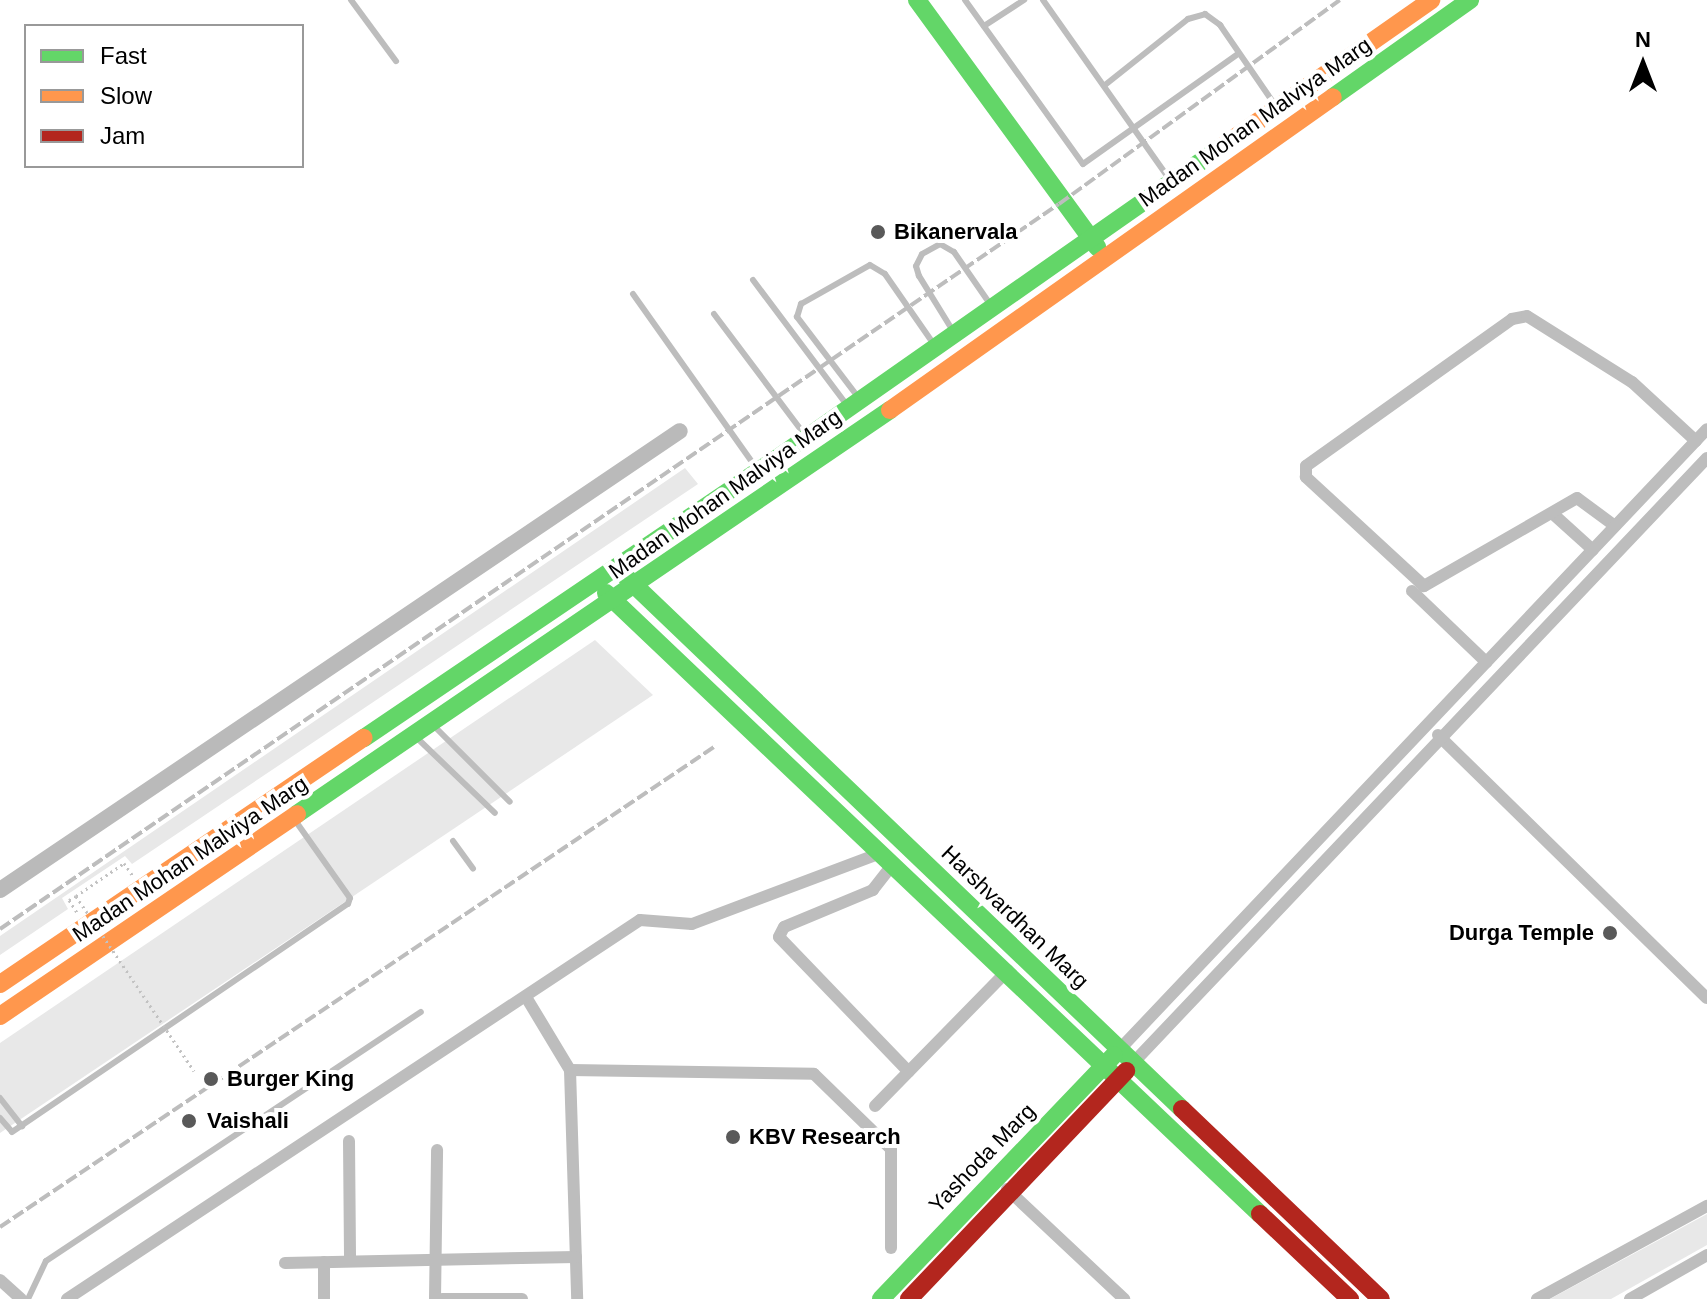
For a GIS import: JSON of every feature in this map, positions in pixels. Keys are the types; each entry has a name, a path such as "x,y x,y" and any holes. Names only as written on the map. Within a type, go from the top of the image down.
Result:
{"main road":[{"path":"917,0 1105,258"},
{"name":"Madan Mohan Malviya Marg","path":"0,984 807,438 1170,180 1431,0"},
{"name":"Madan Mohan Malviya Marg","path":"0,1016 635,586 1470,0"},
{"name":"Harshvardhan Marg","path":"616,568 1381,1299"},
{"name":"Harshvardhan Marg","path":"595,582 1008,970 1350,1299"},
{"name":"Yashoda Marg","path":"881,1299 1119,1050"},
{"name":"Yashoda Marg","path":"909,1299 1133,1063"}],"street":[{"path":"1615,526 1582,498 1424,586 1306,477 1306,466 1512,319 1527,316 1639,387 1696,441"},
{"path":"1119,1050 1707,429"},
{"path":"1133,1063 1707,458"},
{"path":"1552,513 1593,550"},
{"path":"1412,591 1486,662"},
{"path":"1427,724 1707,998"},
{"path":"67,1299 645,918 692,924 887,858"},
{"path":"887,858 873,890 784,927 779,937 909,1072"},
{"path":"875,1106 1008,970"},
{"path":"526,997 570,1070 577,1299"},
{"path":"570,1070 814,1074 891,1149 891,1248"},
{"path":"349,1141 350,1261"},
{"path":"435,1299 437,1150"},
{"path":"996,1178 1115,1296"},
{"path":"1537,1299 1707,1206"},
{"path":"1630,1299 1707,1255"},
{"path":"285,1263 576,1257"},
{"path":"324,1262 324,1299"},
{"path":"0,1280 21,1299"},
{"path":"442,1299 522,1299"}],"lane":[{"path":"351,0 396,61"},
{"path":"965,0 1083,164 1238,54"},
{"path":"984,26 1024,0"},
{"path":"1043,0 1170,180"},
{"path":"1105,85 1196,15 1213,17 1277,107"},
{"path":"955,334 919,276 916,266 922,254 940,244 954,252 993,308"},
{"path":"855,404 797,317 801,304 870,265 885,274 936,347"},
{"path":"753,280 855,404"},
{"path":"633,294 759,471"},
{"path":"714,314 807,438"},
{"path":"431,724 510,802"},
{"path":"415,736 495,813"},
{"path":"0,1118 10,1132 22,1126 348,904 350,898 293,818"},
{"path":"453,841 473,869"},
{"path":"28,1299 46,1261 421,1012"},
{"path":"0,1098 22,1126"}],"path":[{"path":"69,900 124,863"},
{"path":"76,896 194,1071"}],"shaded area":[{"path":"685,468 698,484 132,864 125,856 62,898 68,909 0,955 0,936"},
{"path":"595,640 653,695 0,1133 0,1043"},
{"path":"1707,1214 1707,1245 1611,1299 1550,1299"}],"waterway":[{"path":"0,890 680,431"}],"railway":[{"path":"0,929 1059,204 1340,0"},
{"path":"0,1227 714,747"}],"traffic: fast":[{"path":"917,0 1097,247"},
{"path":"1333,97 1470,0"},
{"path":"364,738 776,459 1220,148"},
{"path":"297,814 890,410"},
{"path":"627,578 1182,1109"},
{"path":"606,593 1260,1214"},
{"path":"881,1299 1114,1055"}],"traffic: slow":[{"path":"1220,148 1431,0"},
{"path":"890,410 1333,97"},
{"path":"0,984 364,738"},
{"path":"0,1016 297,814"}],"traffic: jam":[{"path":"909,1299 1126,1071"},
{"path":"1182,1109 1381,1299"},
{"path":"1260,1214 1350,1299"}],"place":[{"name":"Bikanervala","path":"878,232"},
{"name":"Durga Temple","path":"1610,933"},
{"name":"Burger King","path":"211,1079"},
{"name":"Vaishali","path":"189,1121"},
{"name":"KBV Research","path":"733,1137"}]}
